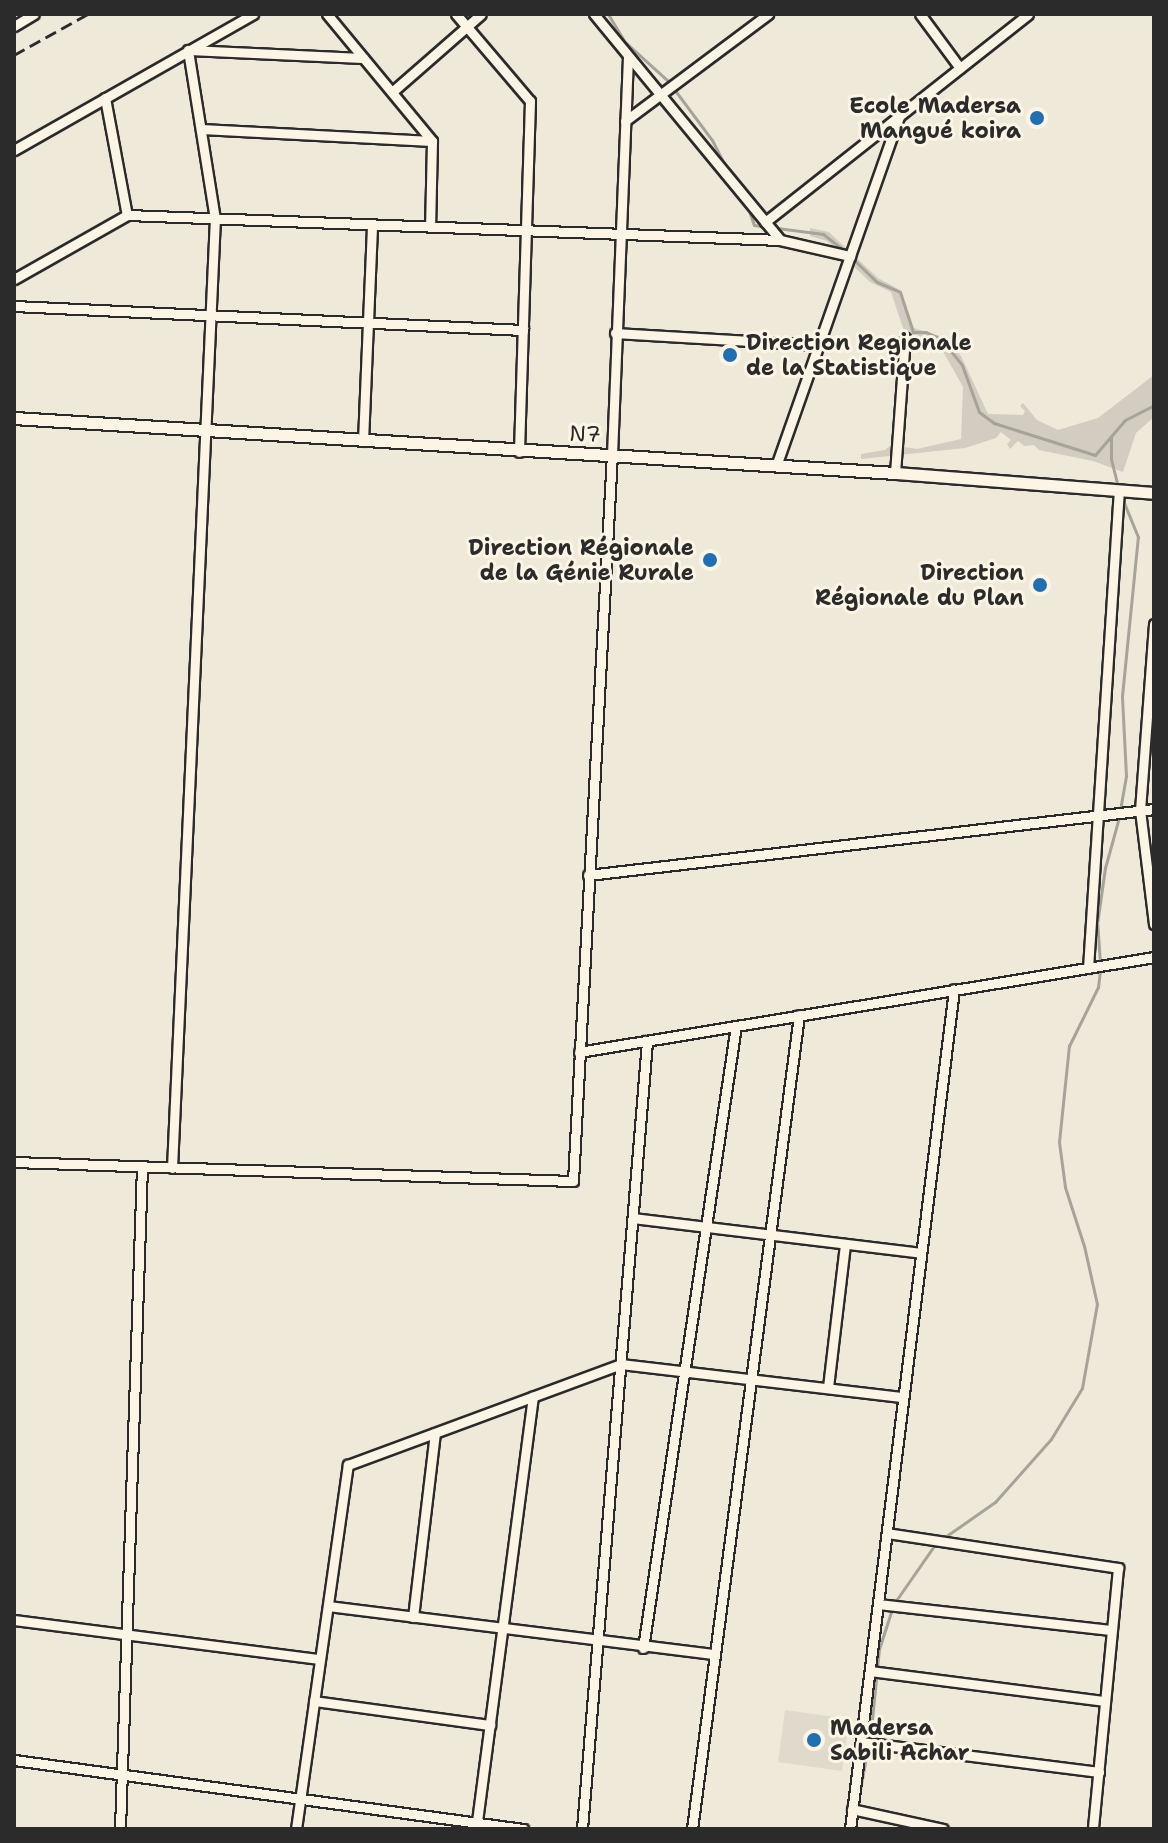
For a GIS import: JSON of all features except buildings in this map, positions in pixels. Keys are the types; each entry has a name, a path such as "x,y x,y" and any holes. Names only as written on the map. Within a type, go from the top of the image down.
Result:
{"main road":[{"name":"N7","path":"14,418 519,452 895,473 1154,493"}],"street":[{"path":"14,26 34,14"},
{"path":"14,150 253,14"},
{"path":"327,14 432,141 430,227"},
{"path":"456,14 530,101 519,452"},
{"path":"392,92 481,14"},
{"path":"625,121 768,14"},
{"path":"920,14 960,68"},
{"path":"765,222 1028,14"},
{"path":"598,15 628,58 780,240"},
{"path":"188,50 363,58"},
{"path":"172,1168 215,219 188,50"},
{"path":"14,1162 573,1181 612,455 628,58"},
{"path":"105,98 127,215"},
{"path":"776,466 899,116"},
{"path":"201,129 432,141"},
{"path":"14,279 127,215 780,240 850,256"},
{"path":"363,441 372,225"},
{"path":"14,306 523,330"},
{"path":"615,333 818,345"},
{"path":"895,473 905,337"},
{"path":"1088,968 1119,490"},
{"path":"1154,624 1140,810 1154,924"},
{"path":"588,875 1097,813 1154,809"},
{"path":"579,1052 1154,957"},
{"path":"850,1829 954,989"},
{"path":"692,1829 799,1015"},
{"path":"643,1648 736,1026"},
{"path":"582,1829 647,1041"},
{"path":"120,1829 142,1167"},
{"path":"633,1218 921,1253"},
{"path":"828,1387 845,1244"},
{"path":"296,1829 348,1465 621,1364 903,1397"},
{"path":"476,1826 533,1397"},
{"path":"413,1617 435,1433"},
{"path":"887,1533 1118,1568 1093,1829"},
{"path":"878,1604 1111,1630"},
{"path":"328,1606 643,1648 715,1654"},
{"path":"14,1620 320,1659"},
{"path":"870,1671 1105,1701"},
{"path":"314,1701 490,1725"},
{"path":"861,1742 1099,1772"},
{"path":"14,1760 476,1826 523,1829"},
{"path":"852,1809 943,1829"}],"shaded area":[{"path":"810,228 829,232 878,278 900,290 914,328 943,337 961,356 988,414 1023,415 1025,411 1020,406 1023,403 1037,420 1058,430 1098,418 1154,375 1154,417 1136,433 1123,472 1093,461 1039,450 1034,445 1024,446 1018,441 1010,449 1007,444 1011,440 1001,432 996,438 965,448 861,459 861,454 885,450 891,445 917,449 961,439 963,387 941,348 932,339 925,338 917,345 907,340 891,292 870,282 827,241 810,236"},
{"name":"Madersa Sabili Achar","path":"785,1710 849,1719 842,1771 778,1762"}],"waterway":[{"path":"608,14 624,41 668,81 712,140 726,168"},
{"path":"747,205 754,225 823,234 845,251"},
{"path":"853,259 877,282 900,292 913,332 926,332 941,339 962,365 979,412 994,423 1095,455 1125,420 1154,405"},
{"path":"1111,436 1111,459 1118,487"},
{"path":"1120,810 1126,776 1122,696 1138,537 1122,498"},
{"path":"1100,963 1097,924 1105,868 1119,817"},
{"path":"942,1539 995,1502 1051,1439 1082,1388 1097,1304 1084,1246 1065,1187 1059,1142 1069,1046 1098,987 1100,970"},
{"path":"895,1602 936,1543"},
{"path":"870,1739 879,1649 892,1609"},
{"path":"860,1790 868,1746"}],"railway":[{"path":"14,55 88,14"}],"place":[{"name":"Ecole Madersa Mangué koira","path":"1037,118"},
{"name":"Direction Regionale de la Statistique","path":"730,355"},
{"name":"Direction Régionale de la Génie Rurale","path":"710,560"},
{"name":"Direction Régionale du Plan","path":"1040,585"},
{"name":"Madersa Sabili Achar","path":"814,1740"}]}
